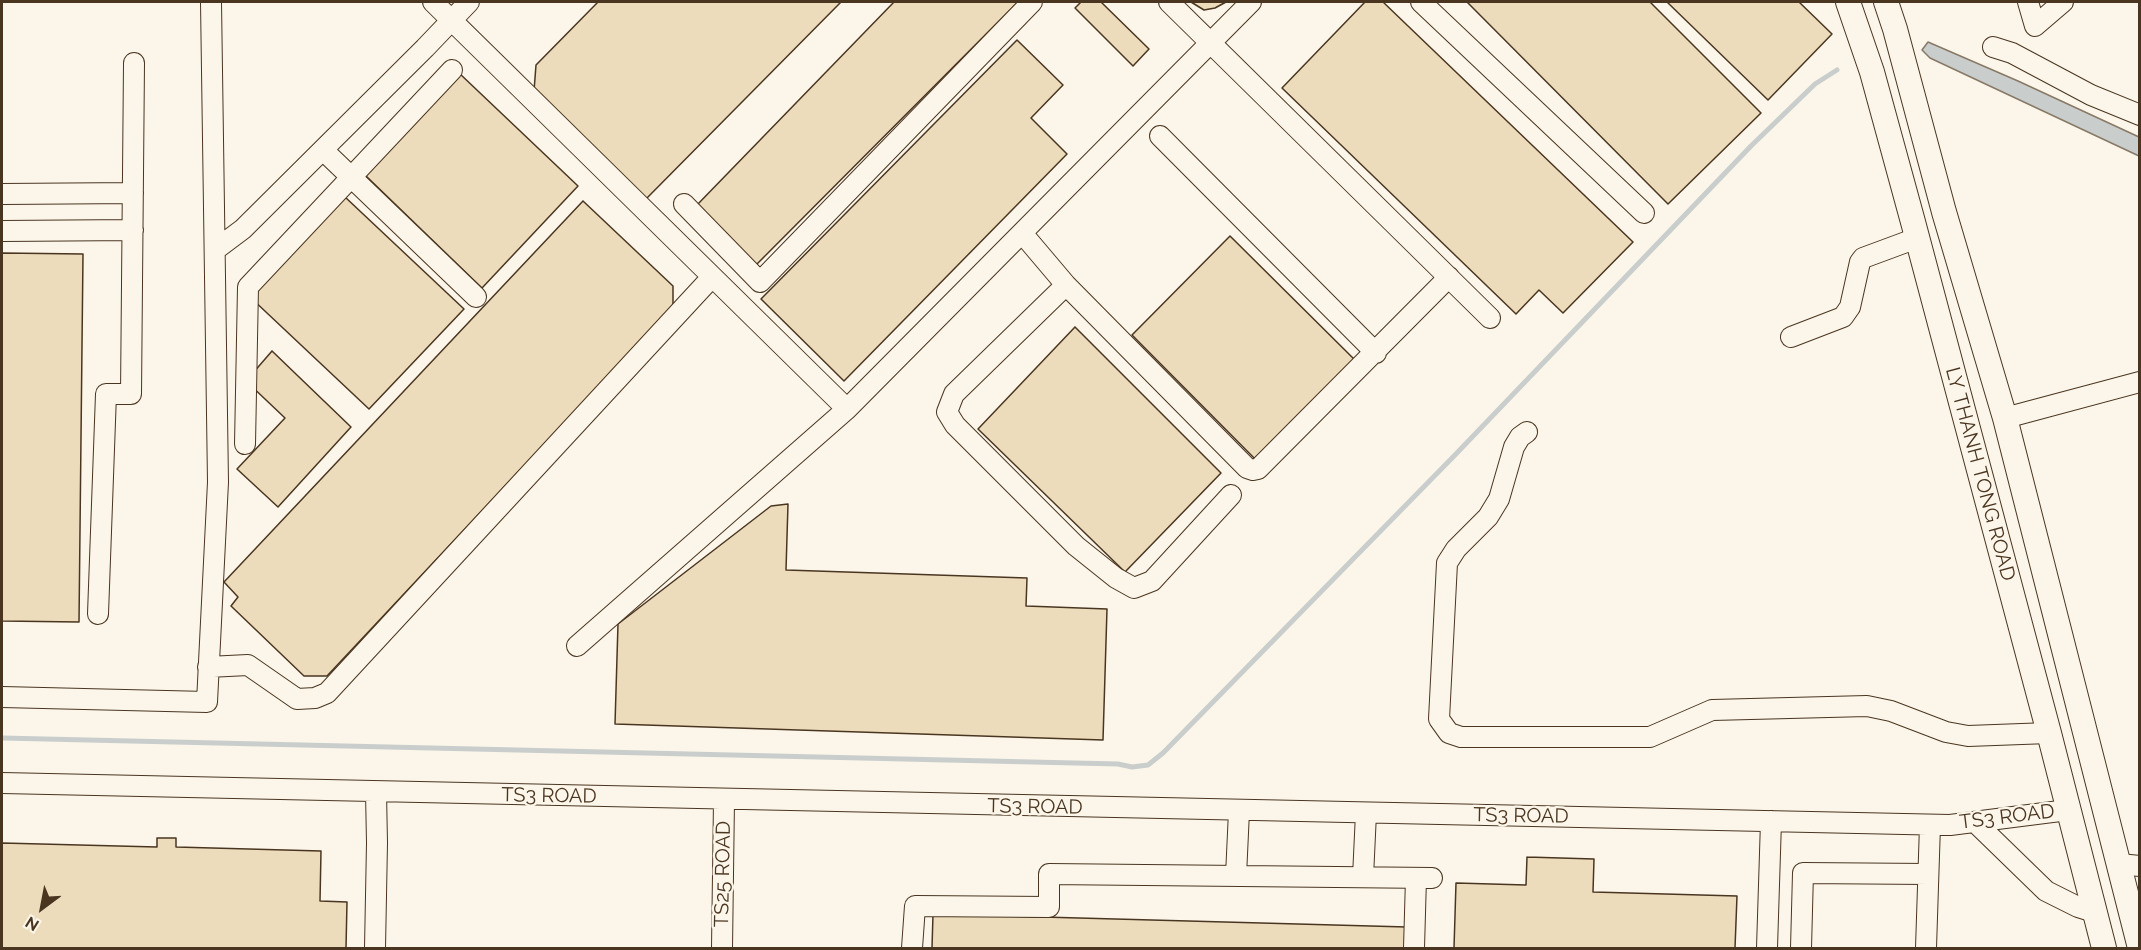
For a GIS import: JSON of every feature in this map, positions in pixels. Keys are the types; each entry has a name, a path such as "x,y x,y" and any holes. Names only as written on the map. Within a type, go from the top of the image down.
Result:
{"main road":[{"name":"LY THANH TONG ROAD","path":"1848,2 1872,72 1915,230 2104,948"},
{"name":"LY THANH TONG ROAD","path":"1886,2 1944,212 2005,418 2102,802 2129,865 2139,944"},
{"path":"1915,230 1944,212"},
{"path":"2068,810 2102,802"}],"street":[{"path":"2,697 207,702 218,482 211,2"},
{"path":"434,2 847,409"},
{"path":"215,250 243,229 469,2"},
{"path":"684,204 760,282 1032,2"},
{"path":"1169,2 1490,318"},
{"path":"577,646 847,409 1251,2"},
{"path":"1421,2 1644,213"},
{"path":"2028,2 2035,26"},
{"path":"2022,58 2035,26 2063,2"},
{"path":"1993,47 2022,58 2091,95 2139,115"},
{"path":"98,614 106,394 131,394 134,63"},
{"path":"244,444 248,287 453,70"},
{"path":"1160,136 1376,353"},
{"path":"323,150 476,297"},
{"path":"2,194 133,193"},
{"path":"2,231 133,230"},
{"path":"1791,337 1844,317 1852,301 1860,262 1863,258 1915,230"},
{"path":"1022,233 1066,285 1247,468 1253,470 1258,470 1449,277"},
{"path":"208,667 248,665 297,699 315,698 327,693 712,277"},
{"path":"1066,285 954,394 947,412 955,425 1076,546 1116,578 1134,588 1152,581 1231,495"},
{"path":"2005,418 2139,382"},
{"path":"1527,432 1520,437 1514,447 1499,499 1488,517 1456,549 1447,563 1439,719 1449,733 1461,737 1650,737 1712,710 1867,706 1891,711 1946,732 1968,735 2049,733"},
{"name":"TS3 ROAD","path":"2,783 1930,825 1950,825 2068,810"},
{"path":"375,948 376,792"},
{"name":"TS25 ROAD","path":"722,948 724,800"},
{"path":"1236,876 1239,811"},
{"path":"1363,877 1366,813"},
{"path":"1767,948 1771,821"},
{"path":"1975,822 2046,891 2078,907 2094,912"},
{"path":"1926,948 1930,825"},
{"path":"1801,948 1803,873 1928,874"},
{"path":"912,948 915,906 1049,907 1049,874 1424,878 1414,948"}],"shaded area":[{"path":"1928,42 2139,137 2139,156 1930,58 1922,50"}],"building":[{"path":"598,2 841,2 646,199 534,91 536,65"},
{"path":"894,2 1018,2 755,266 696,206"},
{"path":"1081,2 1101,2 1149,49 1133,66 1075,8"},
{"path":"1191,2 1226,2 1215,8 1204,10"},
{"path":"1365,2 1383,2 1633,242 1563,313 1539,290 1516,314 1282,88"},
{"path":"1467,2 1650,2 1761,113 1668,204"},
{"path":"1667,2 1799,2 1832,34 1768,100"},
{"path":"1017,40 1063,85 1031,118 1067,154 844,381 761,299"},
{"path":"459,73 578,186 482,288 365,175"},
{"path":"345,197 464,309 369,409 250,297"},
{"path":"583,201 673,286 673,307 327,676 304,676 231,606 238,597 224,582"},
{"path":"1230,236 1360,365 1260,464 1132,335"},
{"path":"2,253 83,254 79,622 2,621"},
{"path":"1075,327 1221,473 1125,572 978,429"},
{"path":"272,351 351,427 278,507 237,469 285,418 246,381"},
{"path":"788,504 786,570 1027,578 1026,606 1107,609 1103,740 615,724 618,624 771,506"},
{"path":"157,838 176,838 176,847 321,851 320,901 347,902 346,948 2,948 2,843 157,847"},
{"path":"1527,857 1594,859 1593,892 1737,896 1735,948 1454,948 1456,883 1526,885"},
{"path":"933,914 1407,927 1407,948 932,948"}],"waterway":[{"path":"2,738 1118,764 1132,767 1148,765 1163,753 1454,456 1751,146 1815,84 1837,70"}]}
